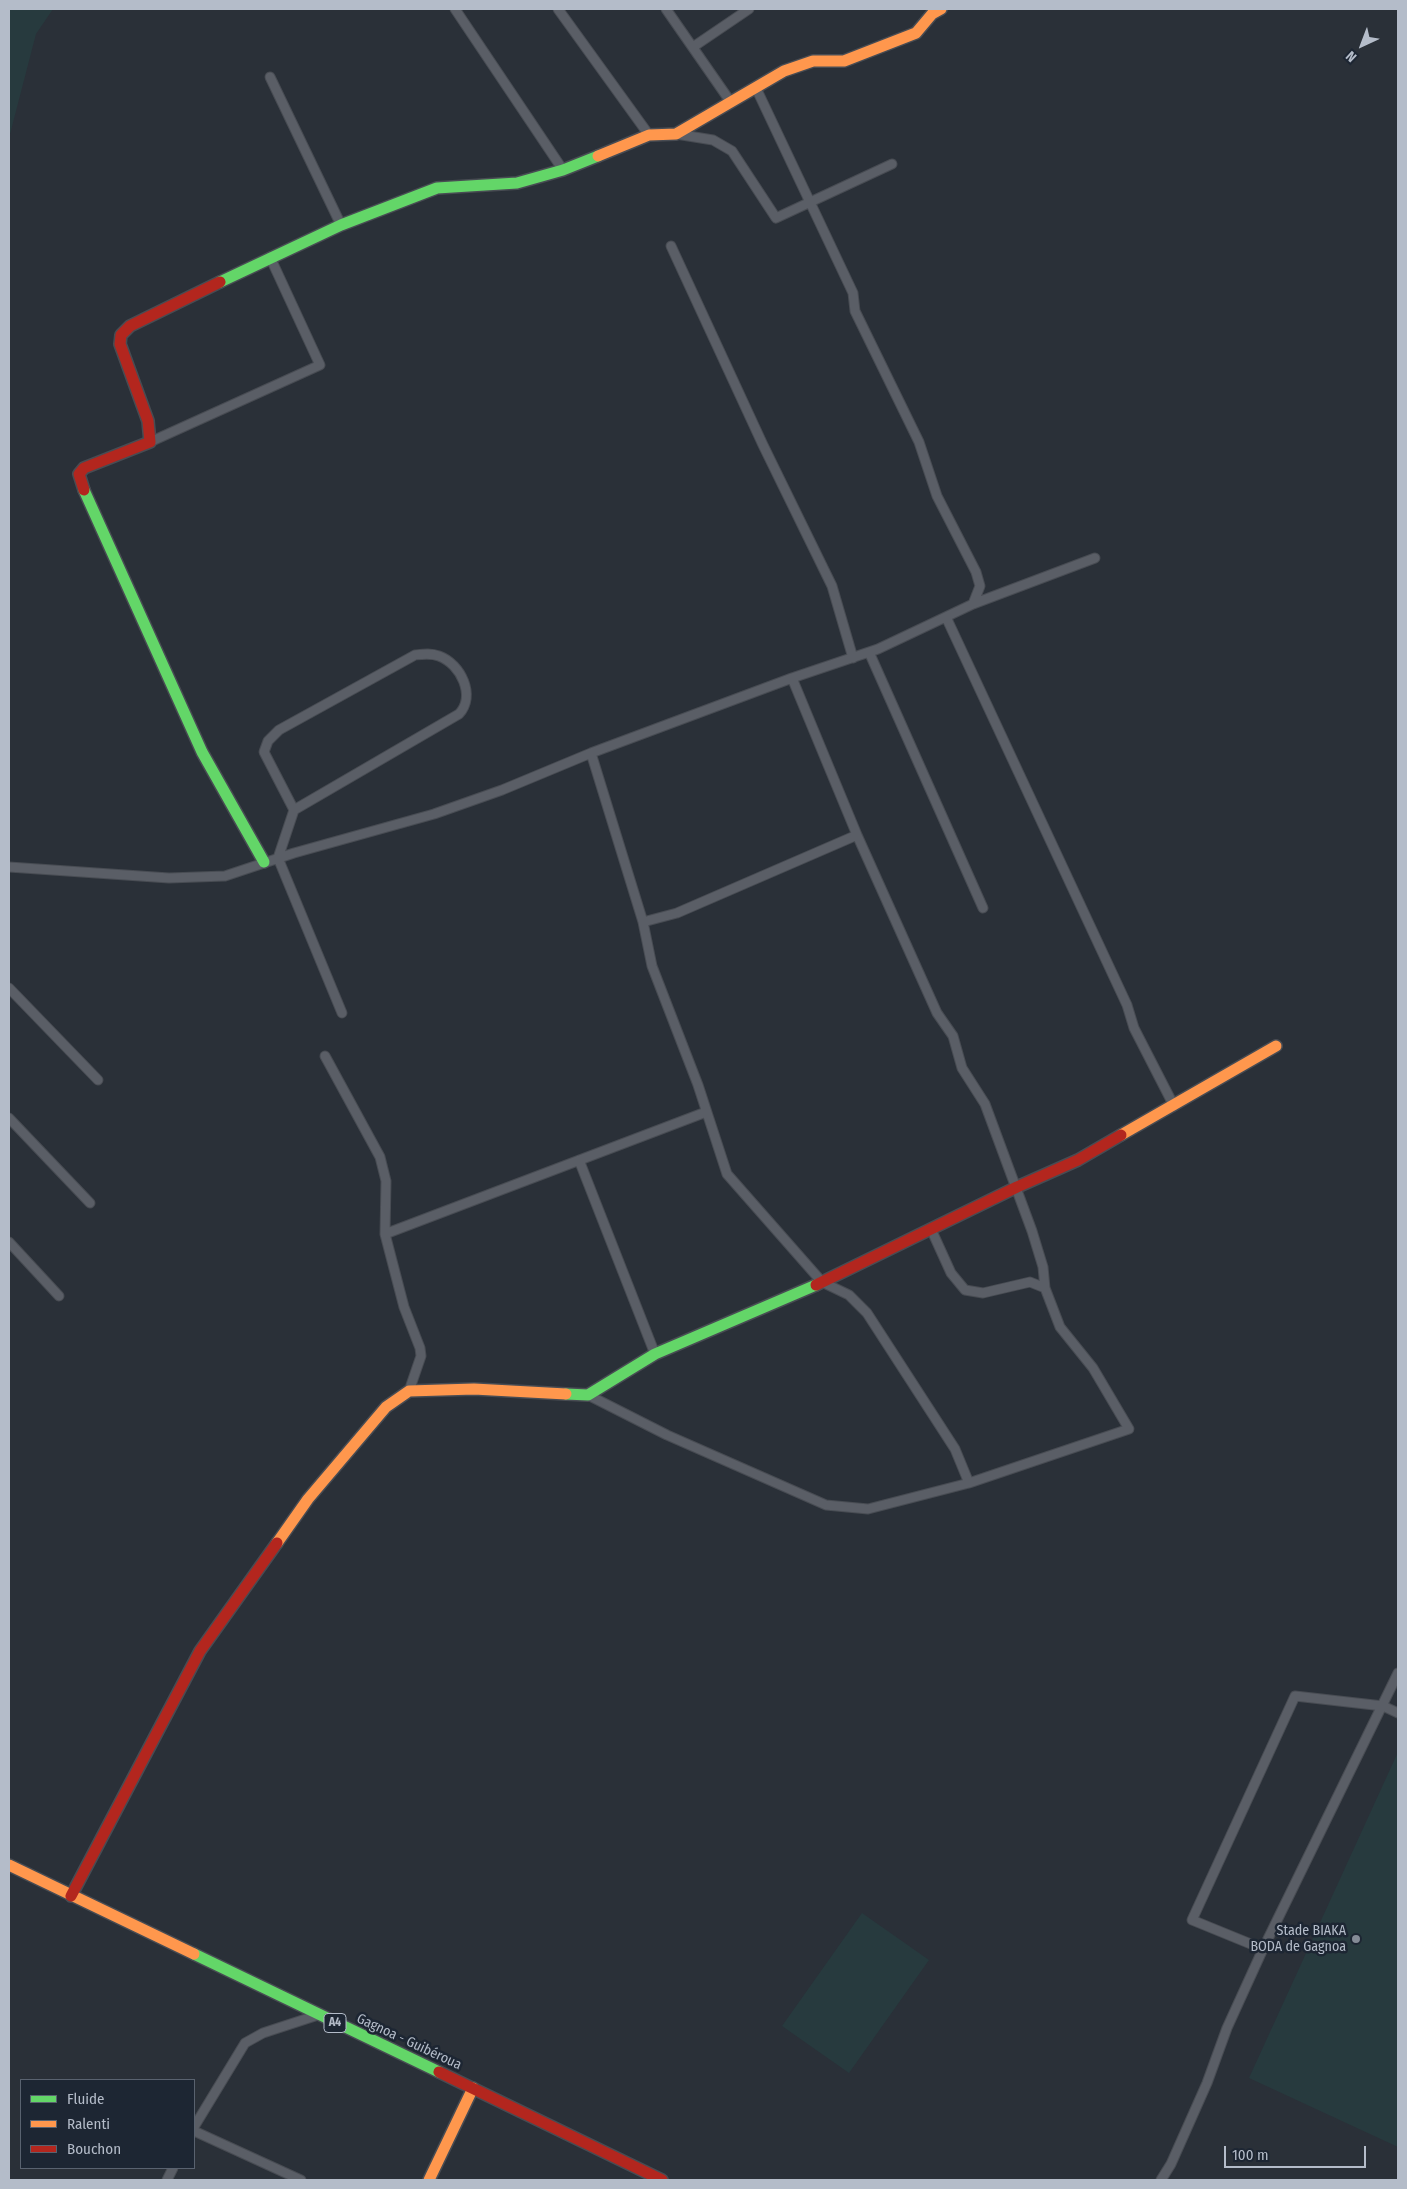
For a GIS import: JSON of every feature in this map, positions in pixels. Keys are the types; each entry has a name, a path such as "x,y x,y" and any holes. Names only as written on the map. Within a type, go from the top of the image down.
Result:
{"street":[{"path":"455,9 563,170"},
{"path":"558,9 649,135"},
{"path":"666,9 730,101"},
{"path":"693,47 749,9"},
{"path":"676,134 784,71 813,61 844,61 916,33 932,14 940,9"},
{"path":"270,77 340,225"},
{"path":"756,88 853,293 855,311 919,442 937,496 976,572 980,586 973,604"},
{"path":"150,442 148,421 120,344 121,335 130,326 270,257 340,225 437,188 517,183 563,170 649,135 676,134 713,140 732,152 776,218 892,164"},
{"path":"672,246 759,436 832,586 853,658"},
{"path":"264,862 202,752 140,617 80,480 80,474 84,468 150,442 320,365 270,257"},
{"path":"9,867 169,878 225,876 264,862 434,814 502,790 591,752 792,678 869,652 973,604 1095,558"},
{"path":"946,617 1122,996 1134,1028 1174,1106"},
{"path":"869,652 983,908"},
{"path":"294,810 264,752 268,741 279,730 415,655 428,653 449,661 464,681 468,694 465,708 459,714 294,810 278,858 342,1012"},
{"path":"409,1390 474,1390 588,1395 667,1436 826,1505 868,1509 969,1483 1129,1428 1093,1368 1060,1327 1045,1288 1043,1267 1017,1187 985,1104 962,1068 953,1036 937,1013 857,835 792,678"},
{"path":"591,752 643,922 652,966 698,1085 727,1174 822,1282 849,1295 867,1313 955,1449 969,1483"},
{"path":"643,922 677,913 857,835"},
{"path":"9,988 98,1080"},
{"path":"588,1395 655,1354 822,1282 1017,1187 1078,1160 1276,1046"},
{"path":"71,1896 200,1651 308,1499 386,1407 409,1390 422,1356 404,1307 385,1234 386,1182 380,1157 325,1056"},
{"path":"385,1234 706,1112"},
{"path":"9,1118 90,1203"},
{"path":"579,1160 655,1354"},
{"path":"931,1229 951,1273 965,1290 983,1293 1030,1282 1045,1288"},
{"path":"9,1242 59,1296"},
{"path":"1160,2180 1170,2164 1207,2083 1228,2028 1263,1949 1398,1673"},
{"path":"1263,1949 1192,1920 1295,1696 1383,1706 1398,1713"},
{"name":"Gagnoa - Guibéroua","path":"9,1865 662,2180"},
{"path":"195,2125 245,2043 263,2033 318,2015"},
{"path":"429,2180 473,2088"},
{"path":"195,2131 301,2180"}],"green space":[{"path":"9,9 53,9 36,34 9,138"},
{"name":"Stade BIAKA BODA de Gagnoa","path":"1398,1752 1398,2147 1249,2078"},
{"path":"862,1913 929,1960 849,2073 782,2026"}],"traffic: fast":[{"path":"220,282 341,225 437,188 517,183 563,170 598,156"},
{"path":"84,490 202,752 264,862"},
{"path":"566,1394 588,1395 655,1354 816,1285"},
{"path":"194,1954 439,2072"}],"traffic: slow":[{"path":"598,156 649,135 676,134 784,71 813,61 844,61 916,33 932,14 941,9"},
{"path":"1121,1135 1276,1046"},
{"path":"277,1543 308,1499 386,1407 409,1391 474,1389 566,1394"},
{"path":"9,1865 194,1954"},
{"path":"429,2180 473,2088"}],"traffic: jam":[{"path":"84,490 79,474 84,468 150,442 148,421 120,344 121,335 130,326 220,282"},
{"path":"816,1285 1017,1187 1078,1160 1121,1135"},
{"path":"71,1896 200,1651 277,1543"},
{"path":"439,2072 662,2180"}],"place":[{"name":"Stade BIAKA BODA de Gagnoa","path":"1356,1939"}]}
